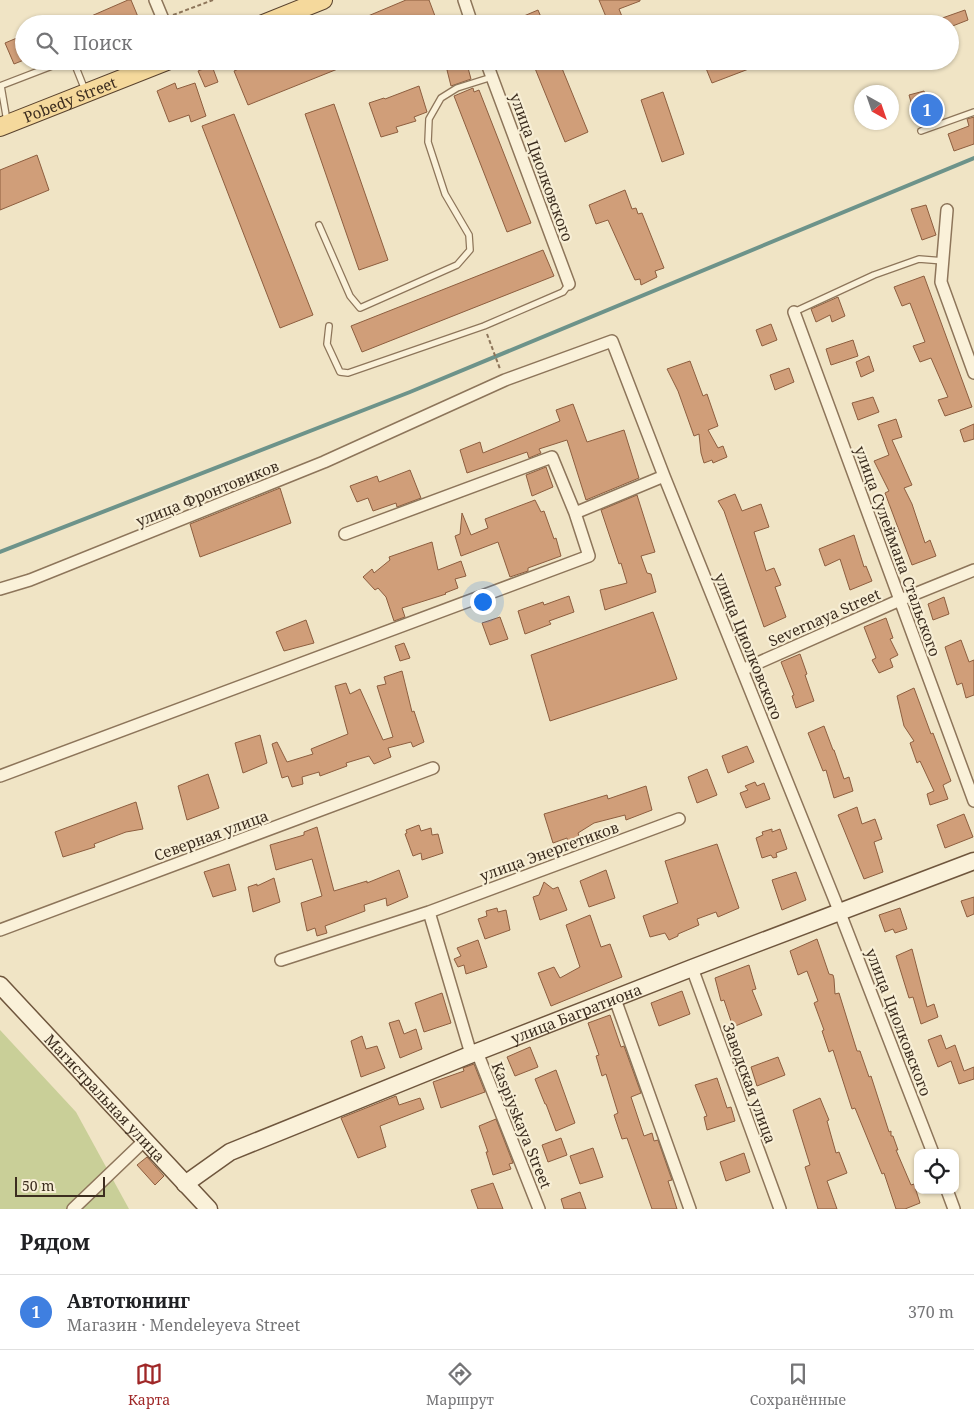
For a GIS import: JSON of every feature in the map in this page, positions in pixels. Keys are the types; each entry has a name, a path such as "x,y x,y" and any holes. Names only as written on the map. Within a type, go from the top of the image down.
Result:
{"main road":[{"path":"278,15 316,0"},
{"path":"286,15 324,0"},
{"name":"Pobedy Street","path":"2,124 137,70"},
{"name":"Pobedy Street","path":"2,124 143,70"}],"street":[{"path":"155,0 161,15"},
{"path":"464,0 469,15"},
{"name":"улица Циолковского","path":"489,70 569,284"},
{"path":"947,210 941,282 974,372"},
{"name":"улица Сулеймана Стальского","path":"794,312 974,801"},
{"name":"улица Циолковского","path":"423,419 505,380 612,341 664,476 840,912 931,1149"},
{"name":"улица Фронтовиков","path":"0,590 30,580 315,466 423,419"},
{"path":"0,776 589,556 575,513 552,457 345,534"},
{"path":"575,513 664,476"},
{"name":"Severnaya Street","path":"742,670 900,600 974,570"},
{"name":"Северная улица","path":"0,930 433,768"},
{"name":"улица Энергетиков","path":"281,960 429,912 679,819"},
{"name":"улица Багратиона","path":"184,1184 230,1152 474,1053 974,861"},
{"path":"429,912 474,1053"},
{"name":"Заводская улица","path":"692,968 780,1209"},
{"name":"Магистральная улица","path":"0,985 209,1209"},
{"path":"615,999 690,1209"},
{"name":"Kaspiyskaya Street","path":"474,1053 539,1209"},
{"path":"72,1209 144,1141"},
{"path":"948,1194 954,1209"}],"lane":[{"path":"2,124 0,86 42,70"},
{"path":"77,70 86,90"},
{"path":"319,225 350,296 360,308 457,265 470,250 469,235 445,194 428,142 429,119 441,98 457,88 492,77"},
{"path":"921,132 974,112"},
{"path":"794,312 874,275 919,259 944,260"},
{"path":"329,326 327,344 340,372 348,374 484,326 564,292 569,284"}],"path":[{"path":"180,15 213,0"},
{"path":"484,326 500,367"}],"green space":[{"path":"0,1030 76,1112 129,1209 0,1209"}],"building":[{"path":"131,0 137,15 94,15"},
{"path":"406,0 429,0 435,15 370,15"},
{"path":"599,0 640,0 619,9 621,15 605,15"},
{"path":"538,10 540,15 526,15"},
{"path":"965,10 968,20 959,24 959,15 951,15"},
{"path":"15,39 15,64 14,64 5,43"},
{"path":"214,70 218,82 205,87 198,71"},
{"path":"236,70 335,70 248,105 234,71"},
{"path":"447,70 469,70 471,79 451,86"},
{"path":"536,70 563,70 588,132 565,142"},
{"path":"707,70 746,70 712,83"},
{"path":"175,83 177,89 195,83 206,116 191,122 189,115 169,122 157,91"},
{"path":"419,86 427,112 414,117 416,121 396,127 398,132 381,137 369,103"},
{"path":"473,88 474,92 479,90 531,223 507,232 454,96"},
{"path":"924,91 932,119 917,123 909,95"},
{"path":"663,92 684,154 662,162 641,100"},
{"path":"334,104 388,260 359,270 305,114"},
{"path":"234,114 313,315 280,328 202,126"},
{"path":"974,117 974,144 954,151 948,134 969,126 967,119"},
{"path":"37,155 49,190 0,210 0,170"},
{"path":"625,190 632,209 636,208 638,214 642,213 664,268 655,271 657,277 641,285 640,279 635,280 608,220 596,224 589,205"},
{"path":"926,205 936,235 922,240 911,209"},
{"path":"543,250 554,276 362,352 351,326"},
{"path":"924,276 972,407 945,416 938,400 948,397 931,358 920,362 913,346 925,342 910,303 902,306 894,287"},
{"path":"838,297 845,316 832,322 830,315 816,322 811,309"},
{"path":"771,324 777,340 762,346 756,330"},
{"path":"853,340 858,356 831,365 826,349"},
{"path":"869,356 874,371 861,377 856,362"},
{"path":"690,361 703,396 707,394 718,426 708,430 718,448 723,446 727,457 713,463 712,460 704,463 699,434 694,436 678,391 667,369"},
{"path":"789,368 794,382 775,390 770,375"},
{"path":"873,397 879,412 858,420 852,403"},
{"path":"573,404 587,442 624,430 639,478 586,500 567,440 539,449 541,453 529,458 527,452 467,473 460,450 480,442 483,453 560,421 556,410"},
{"path":"896,419 902,437 892,440 912,485 904,488 912,504 925,543 930,540 936,556 912,565 885,493 889,491 874,461 889,455 878,425"},
{"path":"974,424 974,439 964,442 960,430"},
{"path":"546,467 553,487 532,496 526,475"},
{"path":"410,470 421,498 397,507 396,503 373,511 368,498 357,502 350,486 377,476 379,482"},
{"path":"280,488 291,523 200,557 190,524"},
{"path":"735,494 742,511 761,504 769,527 754,532 766,571 774,568 781,585 775,587 786,617 764,627 724,511 718,501"},
{"path":"637,495 655,552 641,556 647,573 651,574 656,592 605,610 600,590 627,583 601,510"},
{"path":"535,500 541,512 544,511 554,539 556,538 561,556 510,577 498,542 461,556 455,536 460,534 462,513 471,535 488,528 485,519"},
{"path":"854,535 864,567 866,566 872,581 850,590 840,559 825,566 819,549"},
{"path":"432,542 438,570 461,561 466,576 455,579 458,588 446,594 402,608 405,617 394,621 386,597 378,588 375,590 363,577 372,569 374,573 390,560 389,557"},
{"path":"569,596 574,612 549,621 551,624 525,634 518,611 543,602 544,605"},
{"path":"944,597 949,614 933,620 928,604"},
{"path":"653,612 677,679 550,721 531,655"},
{"path":"500,617 508,639 490,645 482,623"},
{"path":"886,618 893,638 890,639 898,655 890,659 893,667 879,673 872,660 876,658 864,627"},
{"path":"306,620 314,643 284,651 276,632"},
{"path":"961,640 969,662 974,660 974,695 966,698 962,683 957,685 945,647"},
{"path":"404,643 410,658 400,661 395,646"},
{"path":"800,654 814,701 796,708 792,696 794,695 781,662"},
{"path":"402,671 412,712 414,711 424,742 413,747 411,742 388,748 391,757 374,764 369,756 346,763 347,766 320,776 319,772 302,777 303,784 292,787 288,776 282,778 272,744 277,742 287,762 313,754 311,749 348,734 335,686 346,683 350,694 360,689 383,740 393,737 377,686 386,684 384,677"},
{"path":"914,688 951,781 943,785 948,799 930,805 927,794 934,791 920,761 917,763 910,743 914,741 904,726 897,696"},
{"path":"824,726 844,779 849,777 853,791 834,798 826,770 823,771 808,733"},
{"path":"260,735 267,763 243,773 235,743"},
{"path":"747,746 754,762 728,773 722,756"},
{"path":"707,769 717,795 697,803 688,777"},
{"path":"208,774 219,808 187,820 178,786"},
{"path":"755,782 757,786 764,783 770,799 746,808 740,793 748,790 745,786"},
{"path":"646,786 652,810 626,820 625,815 594,823 578,833 582,845 570,849 567,838 553,843 544,814 607,795 608,799"},
{"path":"136,802 143,829 126,832 94,844 95,847 63,857 55,832"},
{"path":"857,807 862,824 875,819 882,839 874,842 883,872 864,879 838,815"},
{"path":"964,814 973,837 945,848 937,825"},
{"path":"419,825 421,831 431,828 432,835 438,834 443,853 422,860 421,853 413,856 405,834 407,833 406,830"},
{"path":"317,827 334,891 367,881 367,883 399,870 408,897 387,906 386,898 364,905 365,911 325,926 327,933 317,936 315,928 307,931 301,903 322,896 312,859 276,870 270,845 304,835 304,832"},
{"path":"772,829 772,832 780,829 787,849 776,853 777,857 773,858 771,855 762,858 756,838 763,835 762,832"},
{"path":"717,844 739,908 718,917 716,912 697,919 699,925 669,940 665,933 650,937 643,916 678,903 665,861"},
{"path":"229,864 236,890 213,897 204,872"},
{"path":"606,870 615,898 589,907 580,881"},
{"path":"796,872 806,900 782,910 772,880"},
{"path":"274,878 280,902 253,912 248,887 257,884 257,886"},
{"path":"544,882 553,889 558,887 567,910 540,920 533,897 539,895"},
{"path":"974,897 974,914 967,917 961,901"},
{"path":"497,908 498,912 506,910 510,930 485,939 478,919 487,916 486,911"},
{"path":"900,908 907,929 895,933 893,929 885,932 879,915"},
{"path":"590,915 601,947 610,944 622,977 551,1006 538,973 554,967 560,978 580,967 566,925"},
{"path":"817,939 829,974 833,975 835,994 839,993 857,1051 860,1051 869,1077 871,1076 889,1132 891,1131 891,1136 893,1136 898,1150 896,1150 911,1185 914,1184 914,1194 917,1194 920,1203 905,1209 896,1209 884,1173 882,1174 855,1108 852,1109 833,1050 829,1052 822,1031 824,1030 814,1003 818,1001 807,971 798,975 790,951"},
{"path":"478,940 487,967 466,974 464,965 458,967 454,959 461,956 457,948"},
{"path":"912,949 927,1007 934,1004 938,1017 921,1024 913,997 909,998 896,956"},
{"path":"749,965 756,989 752,990 762,1015 733,1027 724,1000 721,1001 715,978"},
{"path":"682,991 690,1014 659,1026 651,1003"},
{"path":"442,993 451,1023 424,1032 415,1003"},
{"path":"610,1015 621,1047 624,1046 641,1093 631,1097 644,1136 652,1133 654,1141 658,1140 672,1180 668,1181 677,1209 652,1209 627,1138 622,1139 614,1115 618,1113 606,1074 602,1076 596,1056 599,1055 588,1023"},
{"path":"399,1020 404,1034 416,1029 422,1049 400,1058 389,1023"},
{"path":"941,1035 946,1049 955,1045 964,1071 974,1067 974,1079 959,1084 951,1061 938,1067 928,1040"},
{"path":"362,1036 366,1049 377,1046 385,1068 361,1077 351,1041"},
{"path":"530,1047 538,1067 515,1076 507,1057"},
{"path":"778,1057 785,1075 757,1086 751,1067"},
{"path":"474,1064 485,1092 441,1108 433,1082 464,1071 463,1068"},
{"path":"556,1070 575,1123 556,1131 535,1079"},
{"path":"717,1078 727,1108 731,1107 735,1121 707,1130 704,1117 707,1116 695,1085"},
{"path":"396,1096 399,1105 420,1098 424,1109 380,1126 386,1147 358,1158 341,1118"},
{"path":"820,1098 829,1120 827,1121 836,1153 839,1152 847,1173 827,1181 837,1209 818,1209 805,1167 810,1165 793,1110"},
{"path":"496,1119 513,1163 509,1164 511,1169 493,1175 486,1152 488,1152 479,1126"},
{"path":"561,1138 567,1155 548,1162 542,1145"},
{"path":"593,1148 603,1177 580,1184 570,1156"},
{"path":"744,1153 750,1172 726,1181 720,1162"},
{"path":"147,1157 164,1176 155,1185 137,1165"},
{"path":"493,1183 503,1209 478,1209 471,1190"},
{"path":"580,1192 586,1209 564,1209 561,1199"}],"waterway":[{"path":"0,552 410,392 974,158"}],"place":[{"name":"Автотюнинг","path":"927,110"}]}
